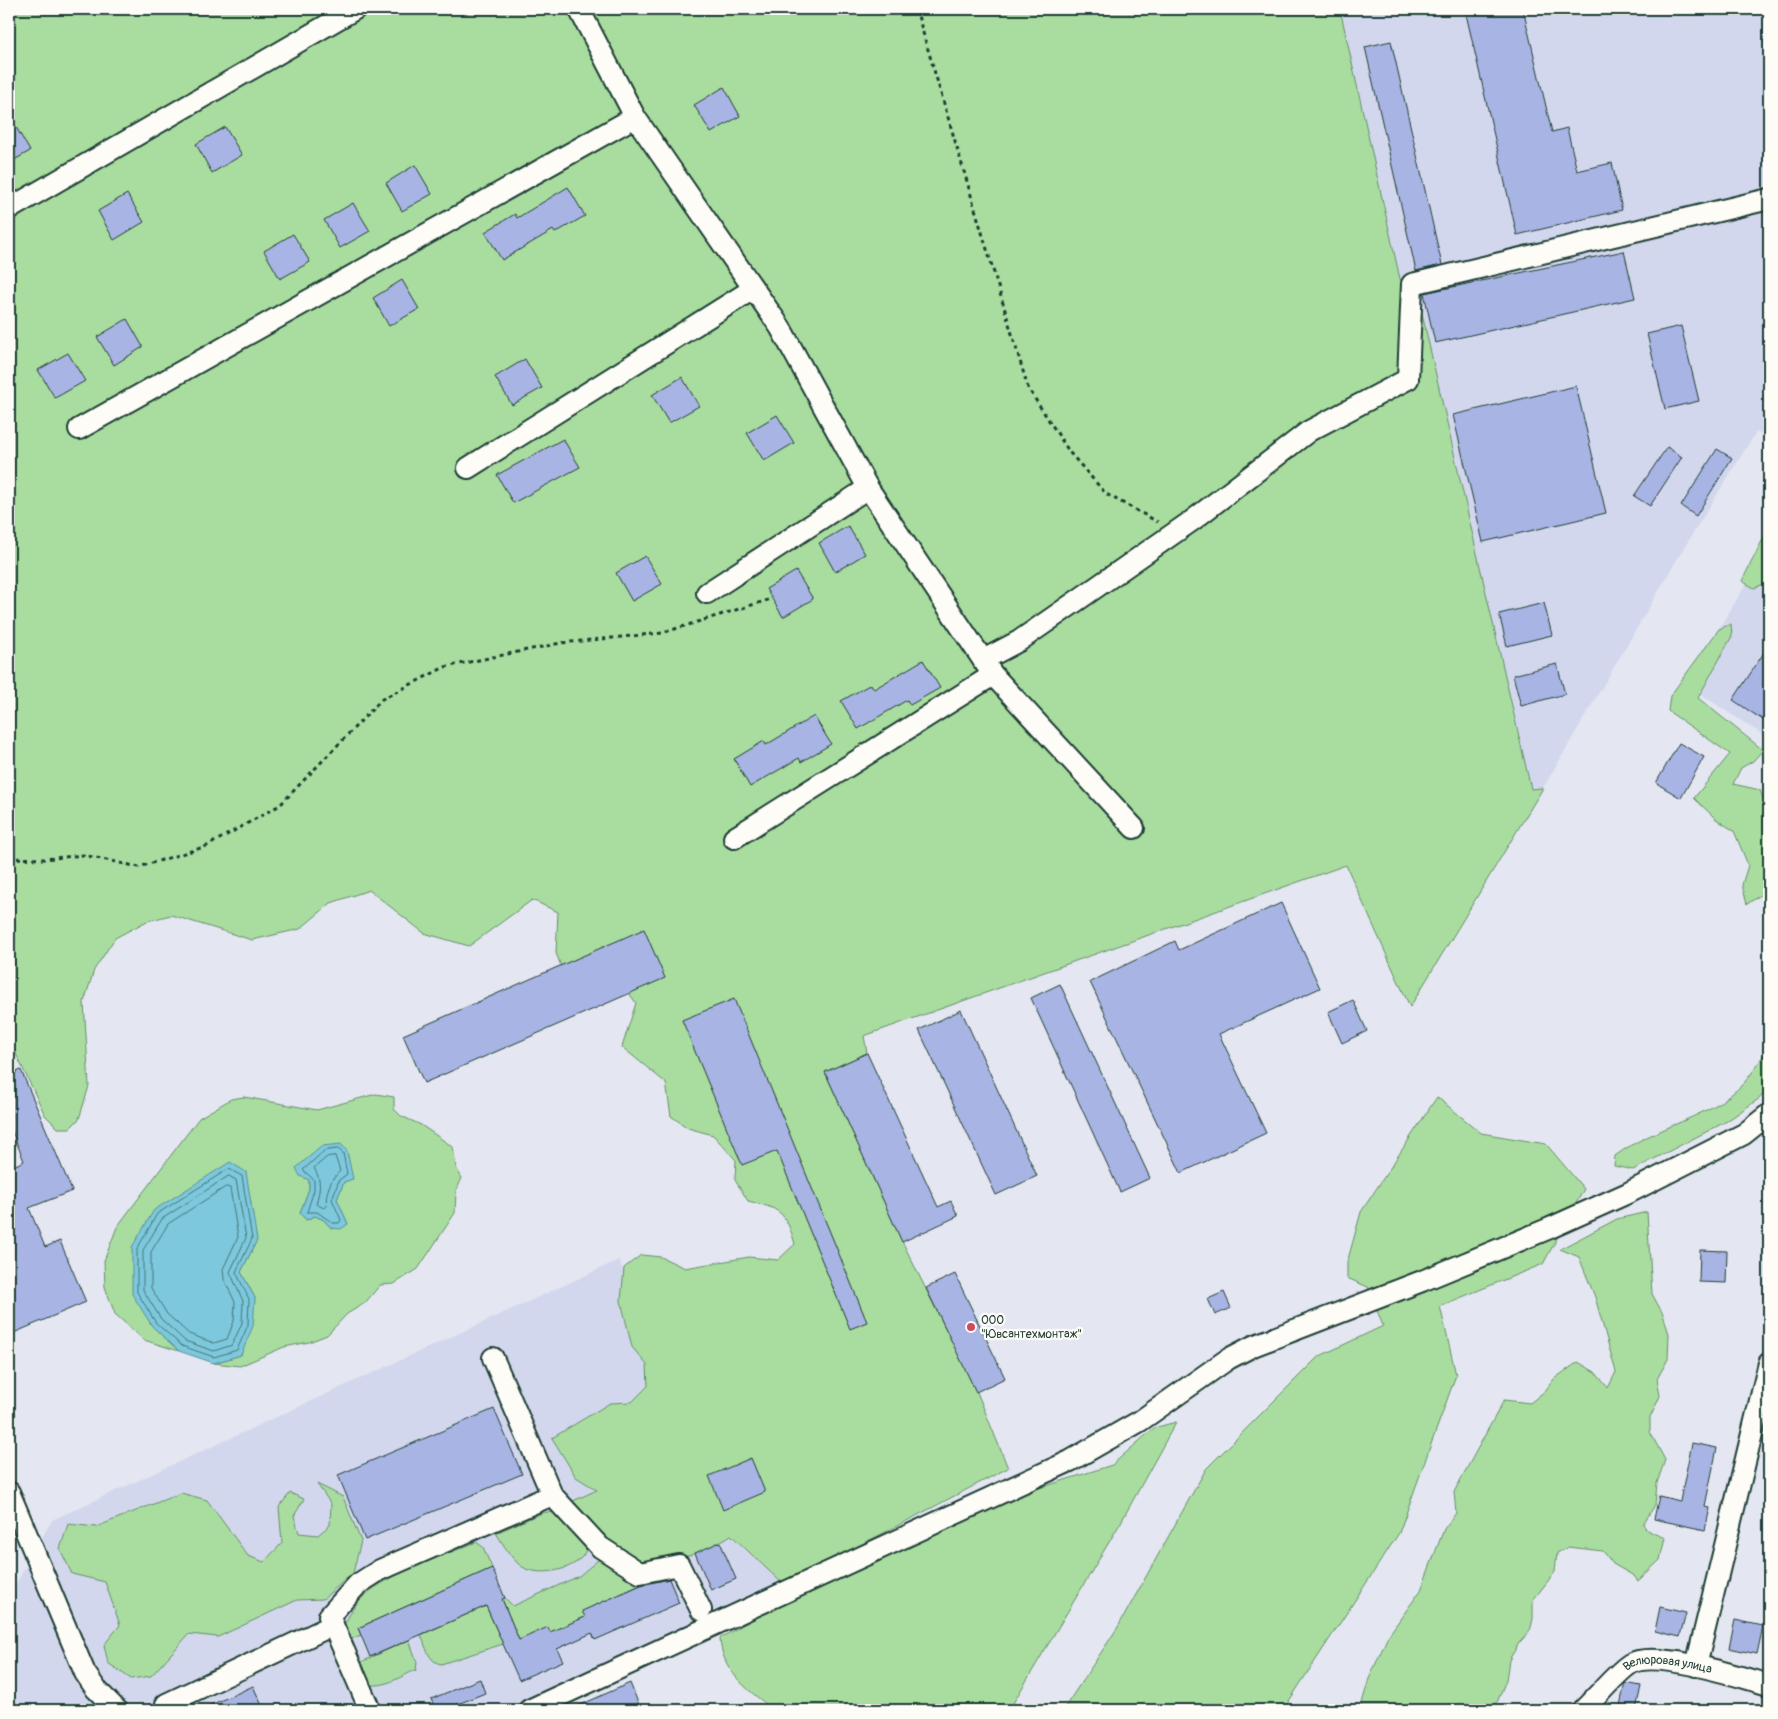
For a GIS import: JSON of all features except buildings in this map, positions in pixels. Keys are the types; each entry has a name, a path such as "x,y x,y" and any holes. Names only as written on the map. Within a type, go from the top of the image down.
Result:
{"street":[{"path":"9,208 355,9"},
{"path":"580,9 635,117 780,327 868,488 988,667 1134,828"},
{"path":"79,429 635,117"},
{"path":"734,838 988,667 1019,641 1193,520 1309,431 1408,379 1412,284 1769,199"},
{"path":"468,468 753,289"},
{"path":"707,593 868,488"},
{"path":"529,1710 1070,1461 1140,1421 1228,1359 1253,1346 1413,1285 1628,1193 1744,1134 1769,1114"},
{"path":"493,1358 552,1495 600,1548 640,1573 679,1565 701,1610"},
{"path":"1696,1666 1765,1404 1769,1362"},
{"path":"9,1492 85,1673 96,1689 117,1710"},
{"path":"370,1710 329,1616 358,1584 380,1570 552,1495"},
{"path":"166,1704 333,1625"},
{"name":"Велюровая улица","path":"1583,1710 1630,1664 1645,1659 1696,1666 1769,1685"}],"path":[{"path":"916,9 1028,388 1070,454 1106,494 1155,522 1164,522"},
{"path":"9,858 45,859 83,856 139,867 207,846 280,805 382,699 445,667 561,643 662,633 768,600"}],"shaded area":[{"path":"1340,9 1769,9 1769,189 1400,279"},
{"path":"1769,210 1769,437 1756,432 1682,551 1543,788 1531,790 1417,292"},
{"path":"1769,560 1769,739 1685,684 1759,563"},
{"path":"619,1260 730,1535 784,1585 550,1710 9,1710 9,1589 14,1587 52,1520"}],"green space":[{"path":"9,9 1340,9 1400,279 1417,292 1531,789 1543,788 1410,1007 1346,865 864,1036 867,1053 825,1072 902,1241 977,1392 1008,1468 784,1585 731,1535 712,1546 687,1556 662,1563 650,1564 634,1560 622,1553 582,1518 573,1501 597,1490 576,1477 552,1438 610,1403 632,1402 648,1386 647,1365 632,1347 621,1301 624,1268 641,1255 661,1257 685,1268 749,1257 778,1260 795,1244 788,1224 780,1213 767,1206 748,1201 735,1180 736,1160 713,1135 688,1128 671,1116 666,1083 622,1047 636,1003 629,993 564,974 556,953 558,912 532,900 469,946 424,933 369,890 331,903 300,929 252,940 171,915 147,921 115,938 94,970 84,1002 89,1086 79,1119 70,1128 58,1128 45,1115 9,1039"},
{"path":"1769,527 1769,582 1754,588 1742,581"},
{"path":"1731,624 1732,636 1698,698 1763,750 1753,761 1741,768 1733,784 1760,790 1769,829 1769,855 1762,894 1747,904 1742,885 1748,865 1734,831 1716,819 1694,798 1730,754 1668,711 1670,696 1719,629"},
{"path":"1766,1051 1769,1051 1769,1087 1760,1098 1727,1121 1633,1170 1614,1166 1615,1156 1630,1146 1699,1114 1730,1095 1744,1083"},
{"path":"376,1094 394,1097 394,1109 401,1116 421,1125 453,1147 456,1168 462,1178 456,1191 455,1213 418,1269 394,1284 380,1285 365,1303 347,1314 327,1335 309,1342 284,1347 240,1366 214,1363 241,1355 255,1298 241,1272 257,1240 152,1326 179,1351 144,1340 115,1314 105,1287 104,1261 117,1227 199,1118 231,1099 244,1097 317,1110","holes":["309,1179 344,1182 337,1199 348,1224 331,1228 324,1220 315,1216 306,1220 300,1213 309,1189"]},
{"path":"1437,1097 1481,1133 1546,1144 1584,1189 1543,1264 1440,1306 1456,1375 1399,1533 1283,1710 1063,1710 1118,1627 1206,1469 1318,1357 1383,1326 1368,1287 1347,1278 1347,1263 1361,1212"},
{"path":"1647,1212 1652,1294 1663,1314 1669,1334 1668,1359 1657,1379 1660,1396 1650,1418 1650,1432 1665,1460 1657,1483 1655,1505 1643,1524 1648,1531 1665,1538 1660,1560 1638,1581 1634,1576 1613,1564 1603,1551 1568,1547 1557,1553 1555,1572 1533,1600 1533,1619 1530,1631 1519,1643 1509,1660 1506,1680 1494,1710 1360,1710 1369,1679 1388,1636 1421,1590 1444,1529 1456,1513 1454,1492 1504,1400 1530,1403 1545,1391 1554,1379 1578,1362 1595,1372 1608,1388 1616,1372 1595,1297 1579,1257 1560,1249 1617,1219"},
{"path":"1176,1422 1121,1522 1009,1710 769,1710 769,1706 752,1693 730,1669 721,1649 720,1638 788,1599 1024,1493 1112,1465 1154,1428"},
{"path":"317,1484 343,1497 361,1541 353,1573 323,1599 297,1600 218,1637 189,1634 151,1676 131,1679 108,1663 104,1645 120,1625 105,1582 72,1574 60,1549 68,1524 96,1527 181,1493 207,1500 248,1556 264,1562 282,1543 279,1507 290,1493 304,1499 294,1516 299,1533 318,1535 330,1525 331,1504"},
{"path":"544,1512 556,1513 587,1544 585,1552 573,1565 564,1569 544,1572 526,1569 517,1563 496,1533"},
{"path":"476,1542 483,1547 492,1568 358,1628 361,1635 347,1641 343,1627 358,1602 375,1587 403,1572"},
{"path":"598,1560 610,1560 642,1584 583,1611 585,1617 550,1632 519,1640 502,1599 505,1598 513,1606 579,1576"},
{"path":"486,1606 503,1644 441,1664 430,1657 421,1635"},
{"path":"409,1640 417,1662 416,1670 384,1684 371,1685 366,1682 357,1664"}],"water":[{"path":"341,1144 347,1151 353,1179 344,1182 337,1199 348,1224 341,1229 331,1228 324,1220 315,1216 306,1220 300,1213 309,1189 309,1180 300,1176 296,1168 322,1146"},
{"path":"230,1162 246,1172 257,1240 241,1272 255,1298 253,1326 241,1355 214,1363 179,1351 152,1326 132,1294 132,1247 154,1210"}],"place":[{"name":"ООО \"Ювсантехмонтаж\"","path":"971,1327"}]}
